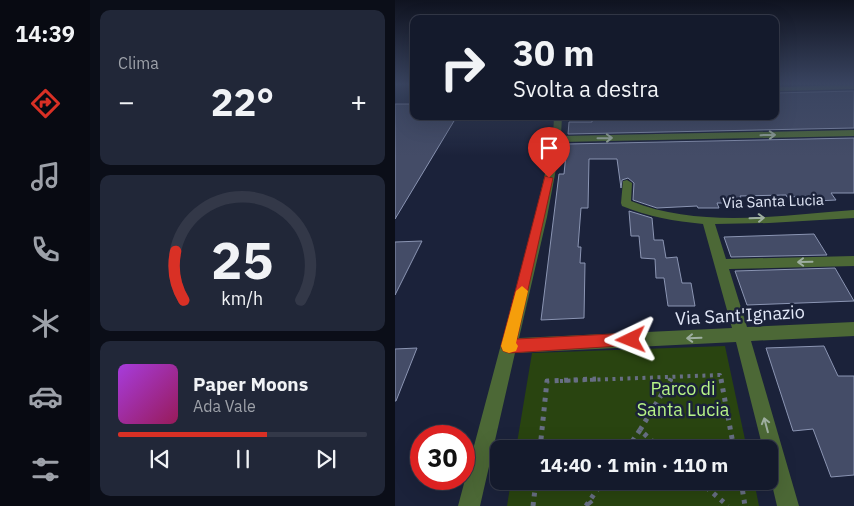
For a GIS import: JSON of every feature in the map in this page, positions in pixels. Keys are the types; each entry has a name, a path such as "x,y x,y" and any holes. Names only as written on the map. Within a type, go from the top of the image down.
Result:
{"street":[{"path":"469,506 541,217 557,139 559,120"},
{"path":"557,139 854,133"},
{"path":"627,183 626,203 637,209 677,218 708,220"},
{"name":"Via Santa Lucia","path":"788,506 743,336 708,220 854,214"},
{"path":"721,264 854,261"},
{"name":"Via Sant'Ignazio","path":"509,346 743,336 854,329"}],"path":[{"path":"541,440 547,382 720,375 732,440"},
{"path":"633,440 673,377"},
{"path":"640,430 651,440"},
{"path":"533,506 535,490"},
{"path":"589,504 598,490"},
{"path":"709,490 728,506"},
{"path":"742,490 745,506"}],"green space":[{"name":"Parco di Santa Lucia","path":"725,346 745,440 518,440 532,353"},
{"path":"510,490 756,490 759,506 507,506"}],"building":[{"path":"395,109 410,109 410,120 455,120 395,219"},
{"path":"779,109 854,109 854,128 568,134 569,122 592,122 592,120 779,120"},
{"path":"854,138 854,193 831,193 836,200 816,201 813,196 740,196 743,203 717,203 719,208 698,208 697,206 657,208 633,200 634,183 628,178 622,180 621,188 617,159 589,159 588,208 581,208 578,247 581,247 580,263 585,263 584,318 541,320 559,174 564,174 567,144"},
{"path":"629,211 652,218 654,240 663,240 666,258 677,257 682,283 691,283 695,306 668,306 664,278 656,278 655,259 641,258 639,236 631,236"},
{"path":"814,234 827,255 731,257 724,237"},
{"path":"422,241 395,295 395,242"},
{"path":"835,268 854,301 747,305 735,271"},
{"path":"824,346 838,376 854,376 854,475 831,477 813,429 793,431 766,348"},
{"path":"417,348 396,401 395,401 395,349"}],"slow traffic":[{"path":"511,346 509,346 522,291"}],"route":[{"path":"549,178 509,346 631,340"}]}
